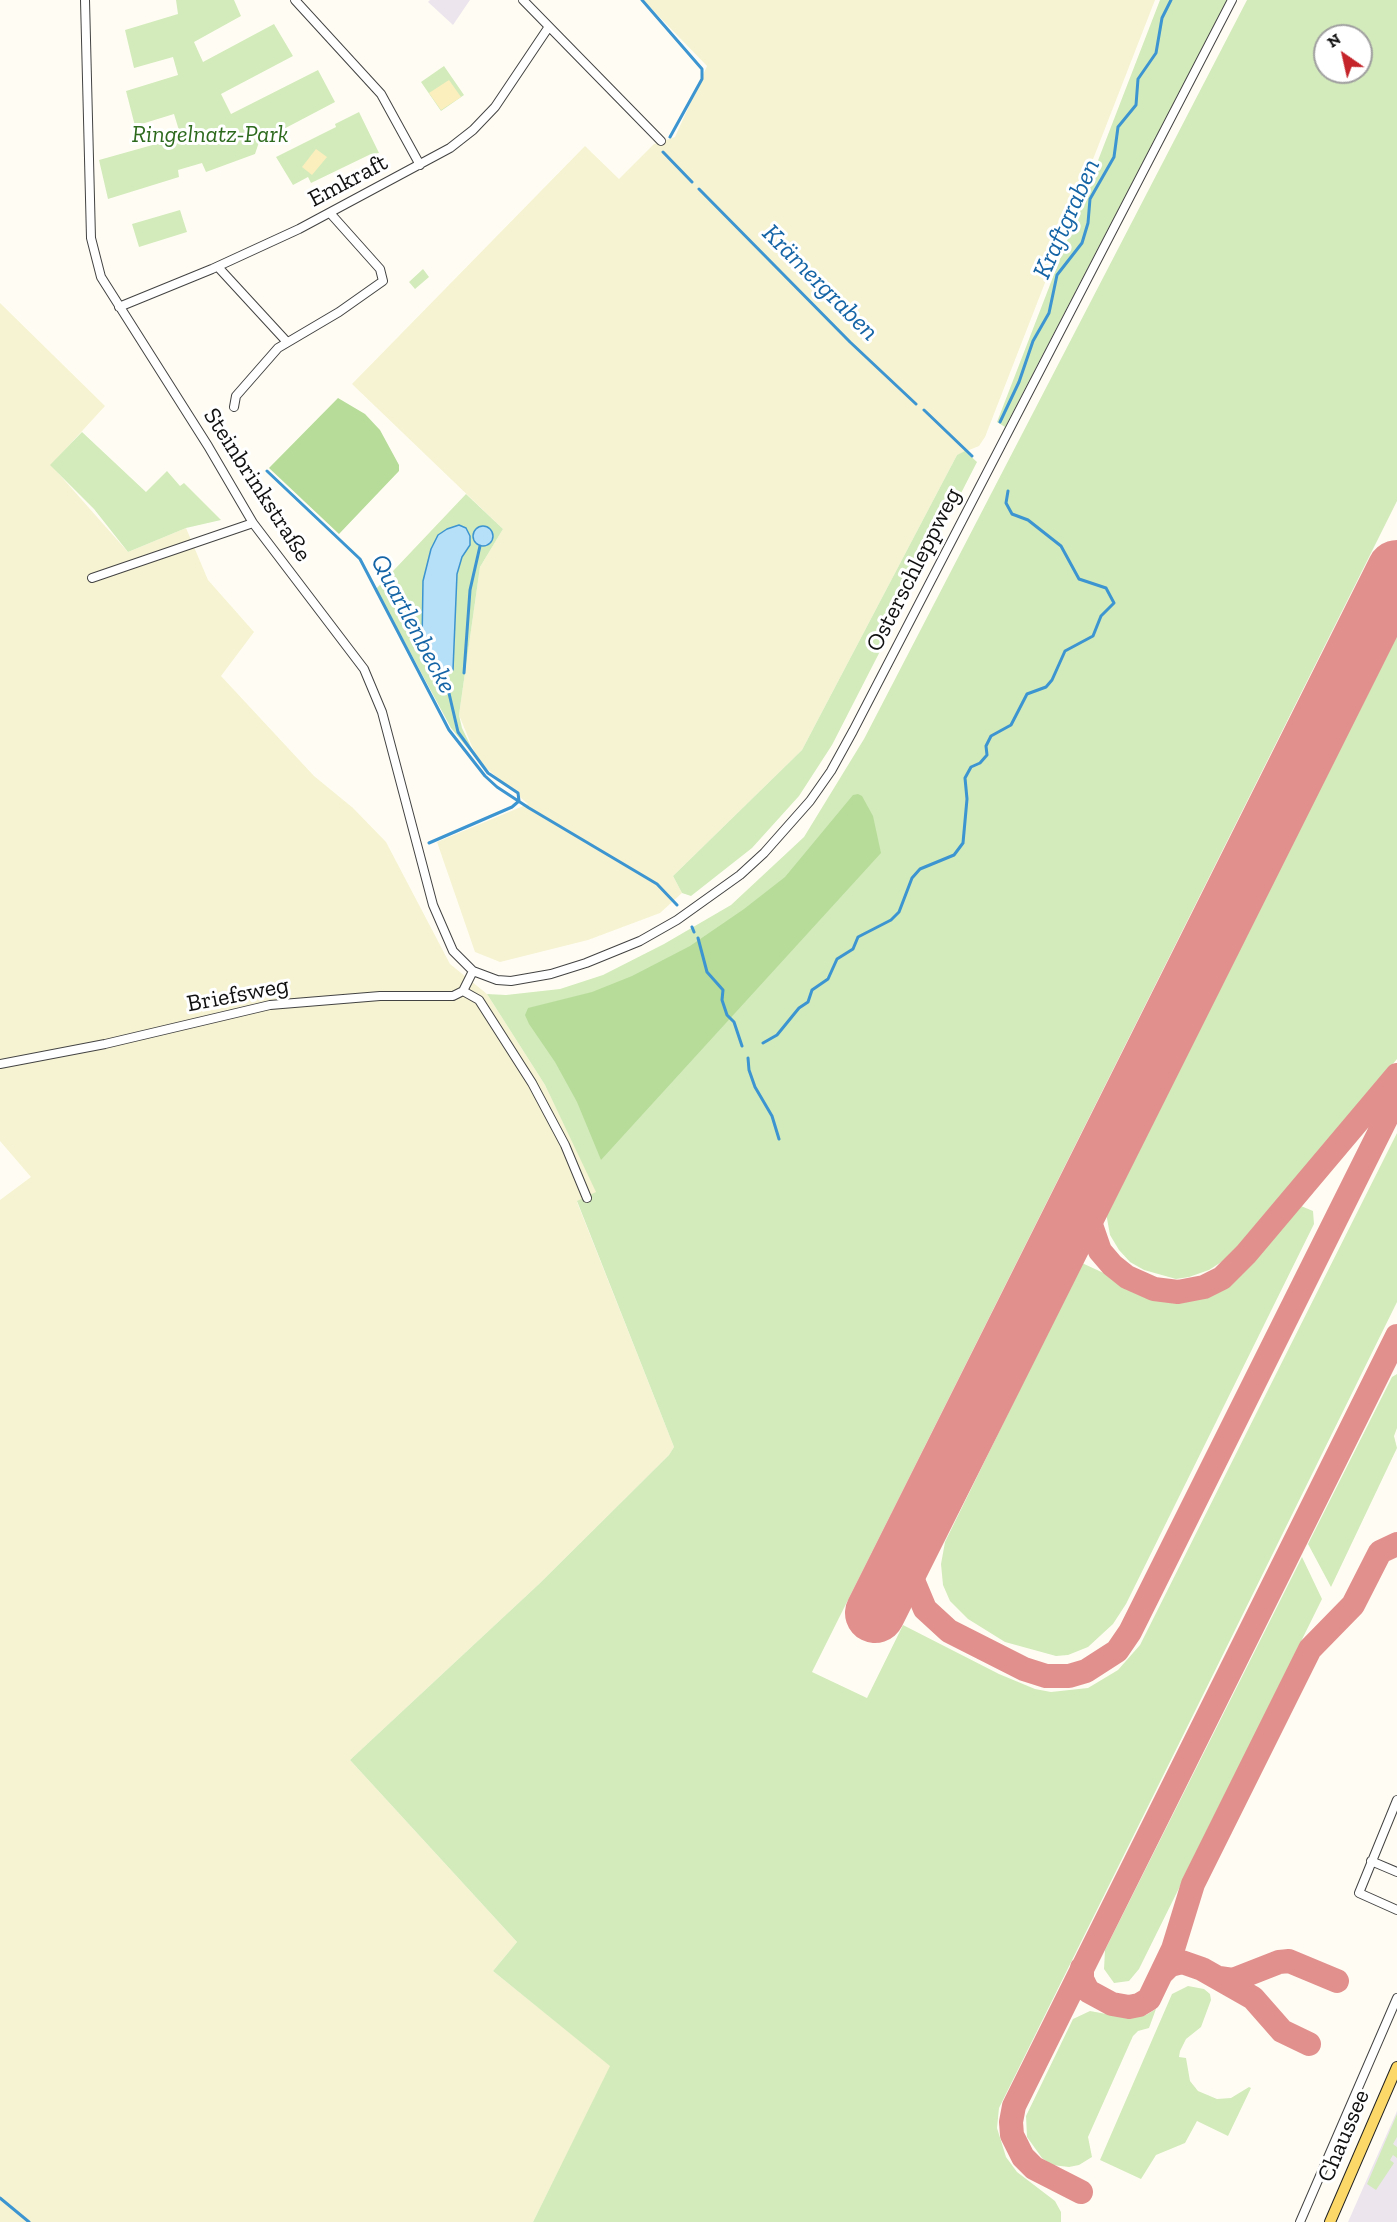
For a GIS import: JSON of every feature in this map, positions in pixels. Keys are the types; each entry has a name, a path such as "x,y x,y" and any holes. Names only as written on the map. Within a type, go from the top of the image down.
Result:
{"main road":[{"name":"Chaussee","path":"1330,2222 1397,2067"}],"street":[{"name":"Steinbrinkstraße","path":"85,0 91,238 101,277 200,433 253,523 364,669 382,712 440,923 453,951 473,971"},
{"path":"296,0 381,94 420,165"},
{"path":"523,0 548,28 662,141"},
{"name":"Osterschleppweg","path":"473,971 497,980 525,980 586,963 640,941 686,914 740,875 764,853 810,801 831,771 859,721 1232,0"},
{"name":"Emkraft","path":"120,307 218,267 330,213 420,165 461,140 487,116 508,90 548,28"},
{"path":"234,407 236,396 278,348 339,312 383,280 380,268 330,213"},
{"path":"218,267 287,342"},
{"path":"92,578 253,523"},
{"path":"473,971 463,991 479,1000 521,1065 549,1114 587,1198"},
{"name":"Briefsweg","path":"0,1064 94,1046 270,1005 380,996 453,996 463,991"},
{"path":"1397,1800 1359,1893 1397,1910"},
{"path":"1371,1861 1397,1872"},
{"path":"1300,2222 1397,1998"}],"shaded area":[{"path":"430,0 470,0 453,25 428,2"},
{"path":"643,0 1155,0 985,437 979,446 957,455 802,750 673,876 682,893 660,913 588,940 500,962 475,952 437,842 528,804 478,761 459,715 480,567 503,529 352,384 585,146 619,179 654,144 675,137 707,66"},
{"path":"0,303 105,406 51,465 128,552 186,528 208,580 254,632 221,676 314,776 353,808 386,842 450,964 487,994 545,1085 597,1192 577,1202 674,1447 669,1455 539,1584 350,1760 517,1942 493,1971 611,2066 533,2222 0,2222 0,1200 31,1177 0,1141"},
{"path":"1397,2111 1397,2222 1348,2222"}],"green space":[{"name":"Ringelnatz-Park","path":"176,0 234,0 241,16 194,42 203,62 274,24 293,56 221,94 231,114 318,70 335,102 259,142 255,154 206,172 202,163 178,170 179,177 108,199 99,160 181,137 174,114 135,126 126,91 178,75 173,57 134,68 125,30 178,14"},
{"path":"1160,0 1227,0 1005,427 997,422"},
{"path":"1247,0 1397,0 1397,501 812,1672 867,1698 903,1625 999,1674 1035,1689 1051,1692 1088,1688 1118,1670 1140,1645 1397,1133 1397,1302 999,2108 997,2128 1006,2157 1017,2172 1055,2201 1061,2212 1061,2222 533,2222 610,2066 493,1971 517,1942 350,1760 539,1584 669,1455 674,1447 577,1201 596,1192 545,1085 487,994 506,995 560,989 603,975 664,944 731,905 804,837 864,739"},
{"path":"444,66 464,95 441,111 421,82"},
{"path":"359,112 379,153 371,154 311,183 308,177 293,185 276,157 336,127 335,124"},
{"path":"180,210 187,232 139,247 132,224"},
{"path":"423,269 429,277 415,289 409,282"},
{"path":"338,398 365,414 380,430 399,465 399,471 339,534 269,468"},
{"path":"82,432 146,492 167,471 180,486 184,483 221,520 186,528 128,552 94,509 50,465"},
{"path":"965,451 977,462 832,745 799,796 752,848 691,896 682,893 673,876 802,750 957,455"},
{"path":"466,494 503,529 480,567 459,715 462,728 478,761 451,728 376,589"},
{"path":"1397,633 1397,1059 1229,1257 1209,1270 1176,1279 1144,1270 1130,1262 1119,1250 1110,1235 1106,1213"},
{"path":"853,795 862,796 873,816 881,853 601,1160 577,1102 555,1062 529,1024 525,1015 528,1008 592,992 632,976 690,946 785,877"},
{"path":"1301,1206 1313,1211 1314,1224 1126,1604 1113,1624 1088,1647 1068,1655 1056,1656 1005,1642 968,1619 950,1601 943,1585 941,1564 945,1542 1082,1263 1149,1294 1181,1299 1197,1297 1227,1283"},
{"path":"1397,1374 1397,1428 1394,1436 1397,1448 1331,1587 1308,1544 1392,1377"},
{"path":"1302,1557 1322,1599 1139,1969 1129,1981 1114,1983 1104,1969 1105,1950"},
{"path":"1188,1986 1204,1989 1210,1994 1211,2000 1201,2027 1186,2039 1180,2051 1179,2057 1186,2058 1190,2081 1198,2091 1217,2099 1231,2098 1251,2088 1228,2136 1197,2121 1185,2143 1156,2155 1141,2179 1100,2160 1172,1994"},
{"path":"1156,2009 1149,2028 1138,2031 1133,2036 1088,2137 1092,2157 1079,2165 1069,2167 1052,2165 1042,2158 1027,2137 1026,2116 1073,2019 1090,2011 1128,2018 1146,2015"},
{"path":"1397,2114 1397,2137 1393,2144 1397,2147 1397,2158 1393,2155 1390,2160 1394,2163 1376,2190 1367,2184"}],"sand":[{"path":"449,80 461,97 441,110 429,93"},
{"path":"316,149 327,157 312,175 302,167"}],"water":[{"path":"459,525 466,528 470,536 470,545 462,557 457,574 453,670 444,676 422,643 423,581 431,549 438,535"},
{"path":"483,526 490,529 493,536 490,543 483,546 476,543 473,536 476,529"}],"waterway":[{"name":"Krämergraben","path":"642,0 702,69 702,79 670,137"},
{"name":"Kraftgraben","path":"1000,422 1019,382 1033,341 1049,313 1057,275 1082,243 1088,223 1090,199 1114,157 1118,127 1136,105 1138,79 1156,53 1162,18 1171,0"},
{"name":"Krämergraben","path":"663,152 692,182"},
{"name":"Krämergraben","path":"699,189 850,342 916,404"},
{"name":"Krämergraben","path":"924,410 972,456"},
{"name":"Quartlenbecke","path":"267,471 360,559 449,730 485,776 497,787 529,808 657,884 677,905"},
{"path":"763,1043 777,1035 799,1008 808,1002 812,990 828,979 837,959 853,949 858,937 891,920 899,912 912,878 920,869 954,855 963,843 967,799 965,778 971,767 980,763 987,755 986,746 991,736 1011,725 1027,694 1046,687 1052,680 1065,651 1093,636 1101,616 1114,603 1106,588 1079,579 1061,546 1028,520 1012,514 1006,503 1008,491"},
{"path":"464,673 470,590 480,546"},
{"name":"Quartlenbecke","path":"429,843 512,807 519,801 518,793 488,773 458,732 445,676"},
{"name":"Quartlenbecke","path":"692,927 694,932"},
{"name":"Quartlenbecke","path":"698,938 707,972 723,990 722,1000 727,1015 734,1022 742,1046"},
{"name":"Quartlenbecke","path":"748,1058 749,1070 755,1087 772,1116 779,1139"},
{"path":"0,2198 29,2222"}],"taxiway":[{"path":"1093,1177 1088,1209 1091,1225 1100,1251 1112,1265 1127,1277 1154,1289 1178,1292 1204,1287 1222,1278 1246,1254 1397,1075"},
{"path":"920,1525 912,1548 912,1578 925,1609 949,1631 1024,1669 1046,1676 1069,1676 1086,1671 1117,1651 1130,1632 1397,1097"},
{"path":"1081,2192 1034,2168 1023,2157 1012,2135 1011,2122 1014,2106 1397,1336"},
{"path":"1082,1968 1082,1979 1088,1991 1112,2004 1129,2007 1139,2005 1149,1999 1173,1949 1193,1884 1310,1649 1353,1605 1380,1552 1397,1544"},
{"path":"1219,1978 1233,1980 1279,1962 1289,1961 1337,1981"},
{"path":"1163,1972 1170,1965 1182,1962 1202,1969 1253,1998 1282,2031 1309,2044"}],"runway":[{"path":"875,1613 1397,570"}]}
